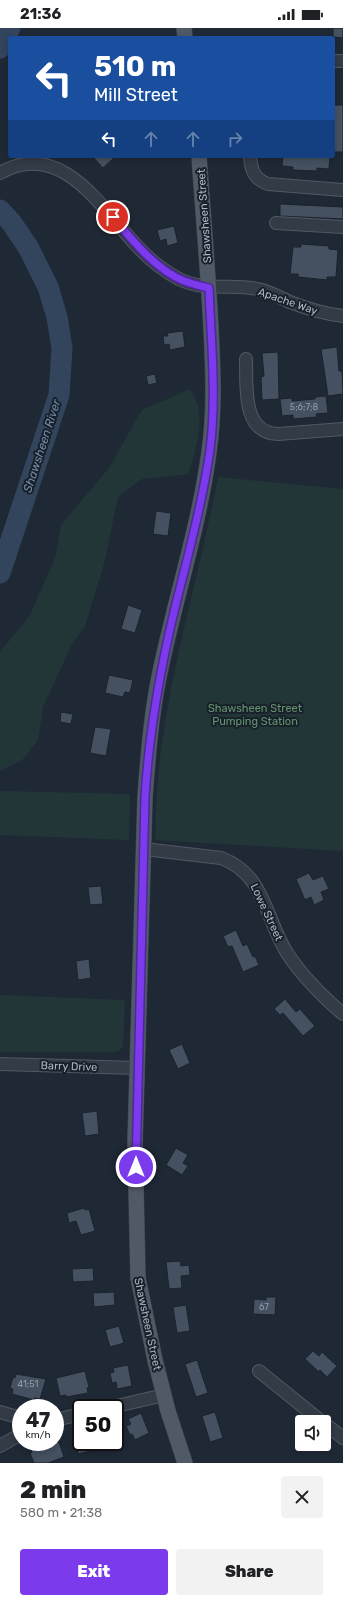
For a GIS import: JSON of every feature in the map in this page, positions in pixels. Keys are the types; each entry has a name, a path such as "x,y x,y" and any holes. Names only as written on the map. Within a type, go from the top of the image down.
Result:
{"main road":[{"name":"Shawsheen Street","path":"185,1463 164,1395 138,1278 135,1157 145,797 153,711 200,502 209,451 213,416 209,288 199,158"}],"street":[{"path":"250,158 250,165 254,175 258,179 268,184 343,190"},
{"name":"Apache Way","path":"0,173 18,165 31,162 45,165 67,174 82,184 97,198 150,258 177,278 209,288 252,288 262,290 312,310 343,316"},
{"path":"276,223 343,227"},
{"path":"246,359 250,413 254,422 260,429 269,433 278,434 343,429"},
{"name":"Lowe Street","path":"144,849 221,858 232,862 242,870 251,878 258,889 280,941 293,962 321,994 343,1014"},
{"name":"Barry Drive","path":"0,1064 137,1068"},
{"path":"259,1371 313,1415"},
{"path":"124,1404 164,1395"},
{"path":"0,1412 12,1415"},
{"path":"331,1429 343,1438"},
{"path":"0,1446 12,1439"}],"green space":[{"path":"190,389 198,406 200,423 196,449 188,474 142,479 118,497 104,564 85,626 72,644 43,707 38,740 22,760 0,771 0,652 30,615 55,558 61,525 109,468 142,410"},
{"name":"Shawsheen Street Pumping Station","path":"218,477 343,489 343,851 155,840 159,772 166,716"},
{"path":"0,791 130,794 129,840 0,835"},
{"path":"0,995 125,1000 123,1046 116,1052 0,1052"}],"building":[{"path":"333,28 343,28 343,38 333,36"},
{"path":"335,105 343,105 343,152 335,152"},
{"path":"94,158 114,158 103,168"},
{"path":"283,158 330,158 329,169 317,168 317,171 293,170 293,167 282,166"},
{"path":"280,204 343,207 343,219 280,216"},
{"path":"174,226 178,243 167,246 166,239 160,241 157,230"},
{"path":"301,244 329,246 329,249 338,250 336,277 327,277 327,280 298,277 298,274 290,274 293,247 301,247"},
{"path":"183,331 185,347 170,350 169,344 164,345 163,336 168,336 167,333"},
{"path":"337,347 339,371 342,371 343,394 328,396 321,349"},
{"path":"278,352 279,399 262,400 261,377 264,376 262,353"},
{"path":"155,374 157,383 148,385 146,376"},
{"path":"326,396 328,413 316,414 317,417 293,419 293,415 282,416 280,399 292,398 292,401 315,399 315,397"},
{"path":"156,511 171,513 168,536 153,534"},
{"path":"128,605 142,610 135,633 121,629"},
{"path":"109,675 133,680 130,693 125,692 123,697 105,693"},
{"path":"61,712 73,714 71,724 60,722"},
{"path":"95,727 111,729 106,756 90,753"},
{"path":"309,873 313,880 323,876 329,889 321,892 324,900 314,905 311,897 305,900 296,879"},
{"path":"101,886 103,904 90,905 88,887"},
{"path":"236,930 243,946 247,944 253,957 255,956 259,965 243,972 232,946 228,947 223,936"},
{"path":"89,959 91,978 78,980 76,961"},
{"path":"285,999 296,1012 300,1009 315,1026 303,1036 283,1013 280,1015 274,1009"},
{"path":"182,1044 190,1063 178,1069 169,1050"},
{"path":"97,1111 99,1134 85,1136 82,1113"},
{"path":"176,1148 188,1155 183,1163 188,1166 182,1175 166,1165"},
{"path":"84,1208 85,1210 89,1209 95,1231 81,1235 76,1221 69,1223 67,1213"},
{"path":"180,1261 181,1266 189,1265 190,1275 181,1276 182,1288 169,1289 166,1262"},
{"path":"93,1268 94,1281 73,1282 72,1269"},
{"path":"114,1292 115,1305 94,1307 93,1293"},
{"path":"266,1297 276,1297 275,1315 253,1314 254,1299 266,1300"},
{"path":"186,1305 190,1331 177,1333 173,1307"},
{"path":"119,1326 124,1343 110,1347 105,1330"},
{"path":"313,1351 319,1356 322,1352 337,1366 327,1377 305,1359"},
{"path":"197,1360 208,1393 196,1397 185,1364"},
{"path":"128,1365 132,1386 117,1389 116,1382 112,1383 110,1373 114,1372 113,1368"},
{"path":"85,1371 89,1387 87,1388 88,1393 66,1397 66,1395 60,1396 56,1378"},
{"path":"16,1374 46,1379 40,1399 30,1399 12,1394 13,1389 10,1388 13,1377 15,1378"},
{"path":"215,1412 223,1438 210,1442 202,1416"},
{"path":"141,1413 149,1433 135,1440 132,1434 130,1435 126,1426 131,1424 128,1419"},
{"path":"62,1451 64,1457 48,1463 34,1463 30,1453"},
{"path":"78,1451 92,1451 78,1454"}],"waterway":[{"name":"Shawsheen River","path":"0,48 10,28"},
{"name":"Shawsheen River","path":"0,210 11,222 28,247 48,287 57,317 62,348 59,395 0,573"}],"route":[{"path":"113,217 150,258 177,278 209,288 213,380 213,416 203,490 159,677 148,755 145,797 135,1143 136,1167"}]}
